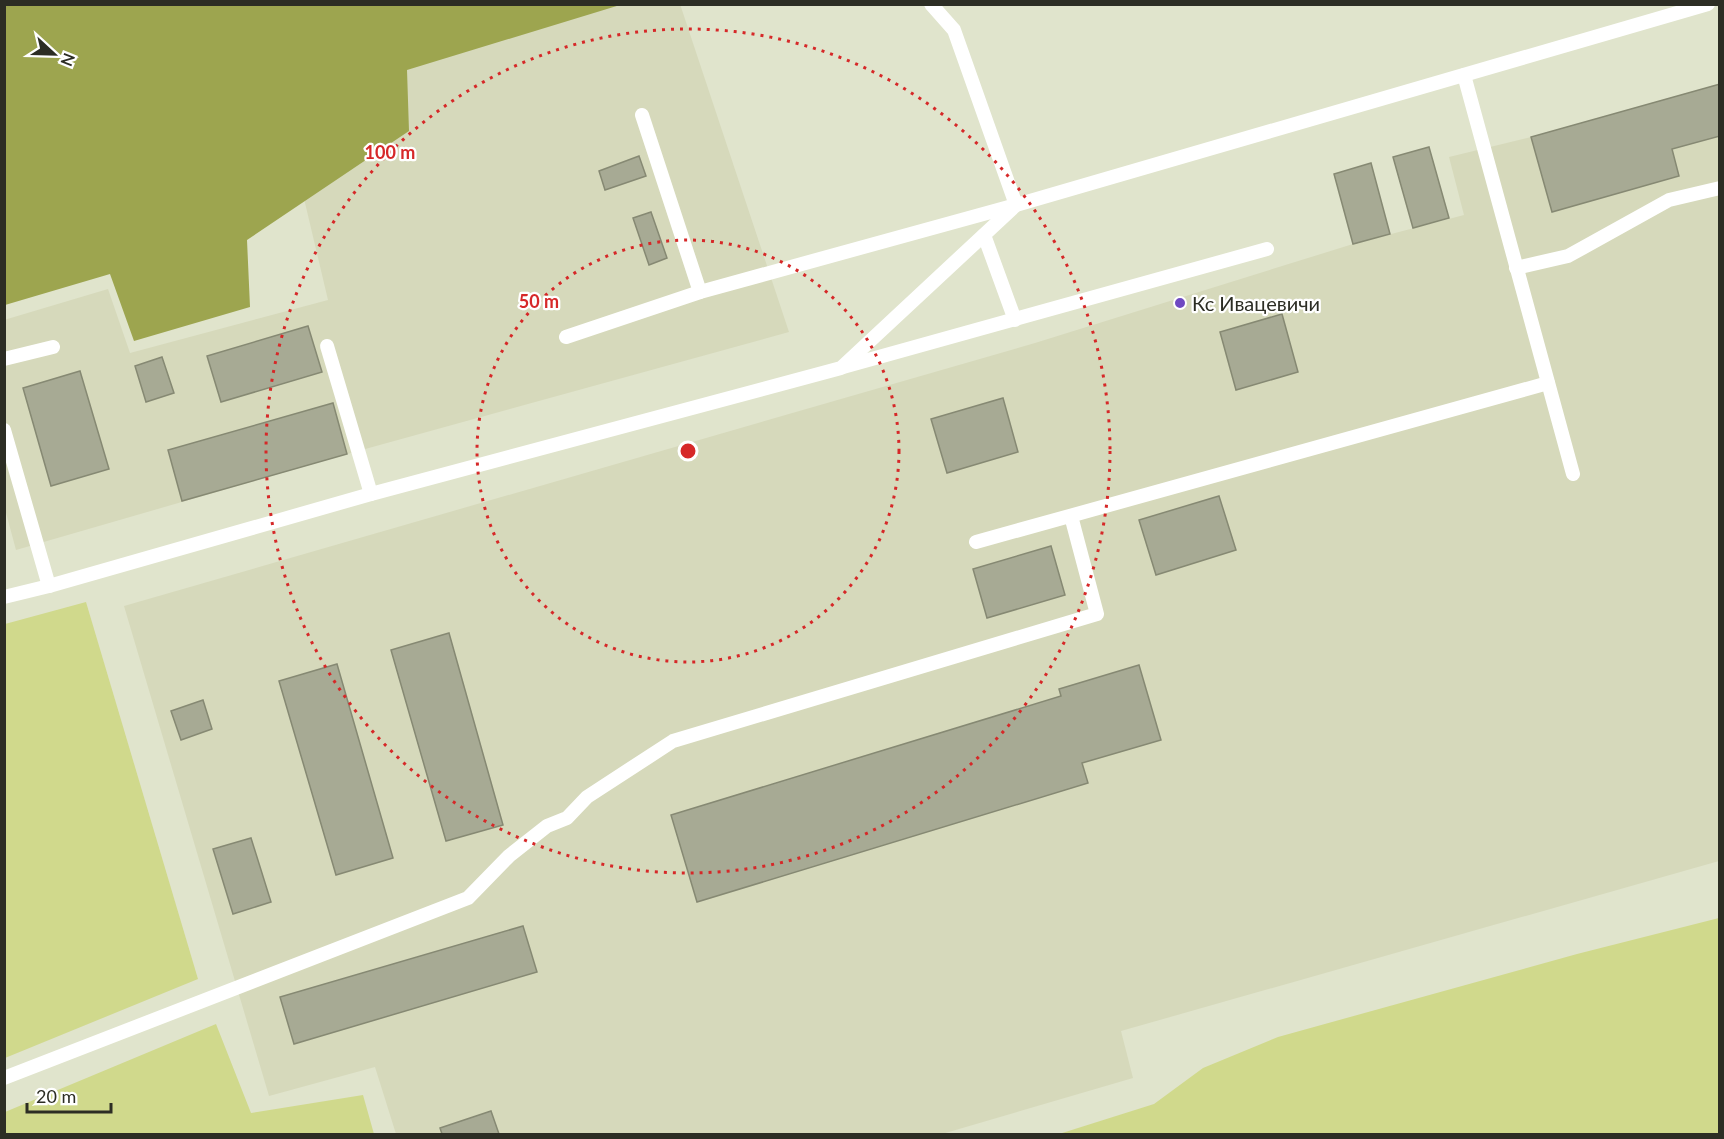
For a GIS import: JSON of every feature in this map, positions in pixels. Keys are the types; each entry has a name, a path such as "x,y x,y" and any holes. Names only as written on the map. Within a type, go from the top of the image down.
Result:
{"lane":[{"path":"931,4 954,30 1016,205"},
{"path":"566,337 700,292 1016,205 1708,4"},
{"path":"1464,75 1573,474"},
{"path":"642,115 700,292"},
{"path":"1516,268 1568,256 1669,200 1719,188"},
{"path":"841,368 1016,205"},
{"path":"984,235 1015,320"},
{"path":"4,597 371,494 841,368 1267,249"},
{"path":"327,346 371,494"},
{"path":"4,359 53,347"},
{"path":"976,542 1548,383"},
{"path":"4,430 49,586"},
{"path":"4,1078 468,898 509,856 547,826 567,818 587,797 673,741 1097,614 1071,516"}],"shaded area":[{"path":"680,4 789,332 358,451 16,550 5,509 4,320 108,289 130,353 328,300 271,59 459,5"},
{"path":"1719,84 1719,861 1121,1031 1133,1078 942,1134 396,1134 375,1067 269,1096 124,606 1035,343 1353,244 1464,215 1449,157 1531,137"}],"green space":[{"path":"5,4 620,5 407,70 409,131 247,240 250,307 134,341 110,274 5,305"},
{"path":"86,602 198,979 5,1058 5,624"},
{"path":"1719,918 1719,1134 1059,1134 1154,1104 1203,1068 1278,1037 1577,954"},
{"path":"216,1024 251,1113 363,1095 374,1134 5,1134 5,1112"}],"building":[{"path":"1720,84 1720,136 1672,149 1679,176 1552,212 1531,137"},
{"path":"1429,147 1449,218 1413,228 1393,157"},
{"path":"639,156 646,176 605,190 599,171"},
{"path":"1371,163 1390,234 1353,244 1334,174"},
{"path":"651,212 667,258 649,265 633,218"},
{"path":"1282,314 1298,372 1236,390 1220,332"},
{"path":"308,326 322,372 221,402 207,356"},
{"path":"162,357 174,393 146,402 135,366"},
{"path":"80,371 109,469 51,486 23,388"},
{"path":"1003,398 1018,452 947,473 931,419"},
{"path":"333,403 347,454 182,501 168,450"},
{"path":"1219,496 1236,550 1156,575 1139,520"},
{"path":"1051,546 1065,595 987,618 973,569"},
{"path":"449,633 503,825 446,841 391,650"},
{"path":"337,664 393,858 336,875 279,681"},
{"path":"1139,665 1161,740 1082,763 1088,783 697,902 671,815 1061,696 1059,689"},
{"path":"203,700 212,729 181,740 171,711"},
{"path":"251,838 271,902 233,914 213,849"},
{"path":"523,926 537,972 294,1044 280,997"},
{"path":"491,1111 499,1134 442,1134 440,1128"}],"place":[{"name":"Кс Ивацевичи","path":"1180,303"}]}
